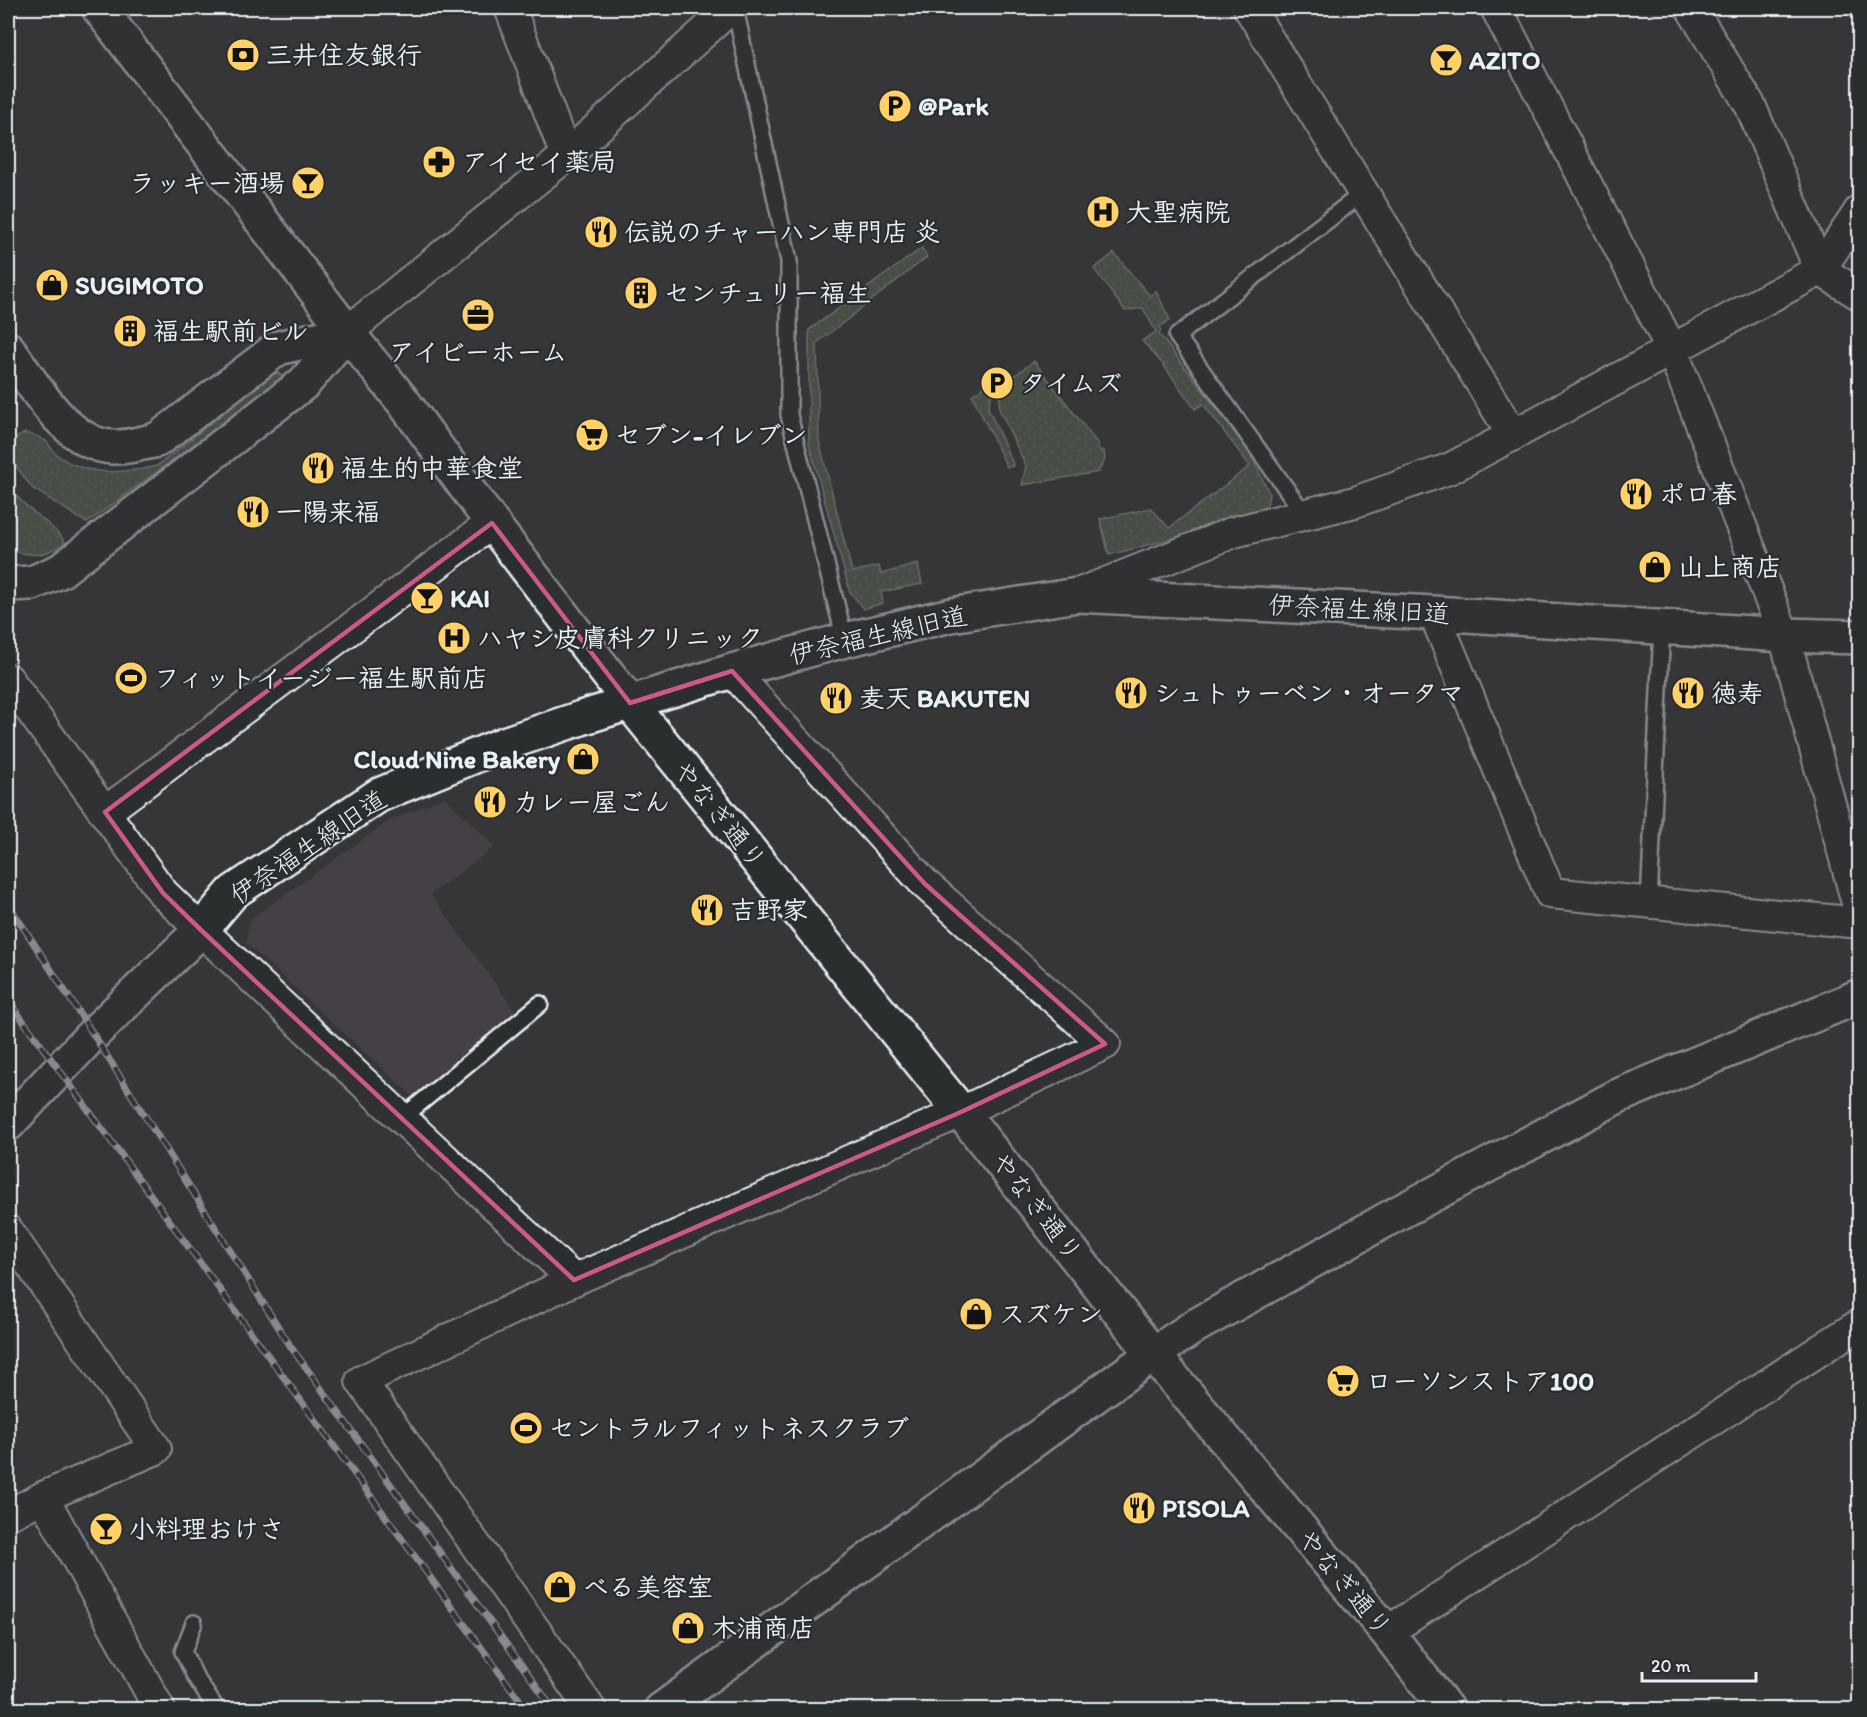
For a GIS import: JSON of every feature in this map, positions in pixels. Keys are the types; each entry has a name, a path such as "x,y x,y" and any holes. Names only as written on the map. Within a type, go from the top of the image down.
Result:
{"street":[{"name":"やなぎ通り","path":"99,8 347,332 402,400 492,523 630,703 961,1112 1153,1354 1387,1632 1447,1710"},
{"path":"510,8 566,156"},
{"path":"8,584 32,583 60,571 304,383 347,332 566,156 733,8"},
{"path":"1249,8 1513,435"},
{"path":"1496,8 1672,350 1784,635 1860,914"},
{"path":"1691,8 1750,105 1820,270 1860,295"},
{"path":"1077,595 1234,532 1355,502 1451,468 1820,270 1860,210"},
{"path":"13,367 64,423 85,440 110,447 135,445 157,440 278,348 347,332"},
{"path":"105,812 492,523"},
{"name":"伊奈福生線旧道","path":"8,1124 93,1034 201,930 232,892 379,795 504,744 732,671 845,640 951,615 1077,595 1434,612 1784,635 1860,637"},
{"path":"1434,612 1550,893 1860,923"},
{"path":"591,1710 361,1381 574,1280 961,1112 1105,1044 925,884 732,671"},
{"path":"8,679 164,893 574,1280"},
{"path":"660,1710 1153,1354 1197,1325 1400,1212 1618,1096 1860,996"},
{"path":"8,1231 156,1449 43,1497 8,1515"},
{"path":"1387,1632 1860,1324"},
{"path":"43,1497 160,1710"}],"lane":[{"path":"733,8 789,261 789,415 845,640"},
{"path":"1305,515 1177,336 1363,192"},
{"path":"1650,903 1662,626"},
{"path":"402,1118 540,1004"},
{"path":"194,1623 183,1652 196,1678 217,1710"}],"highlighted area":[{"path":"492,523 630,703 732,671 925,884 1105,1044 961,1112 574,1280 163,893 105,812"}],"shaded area":[{"path":"445,797 495,847 431,894 515,1011 412,1096 246,943 249,920 390,820"}],"green space":[{"path":"922,248 927,257 817,343 819,441 852,572 879,566 881,574 918,564 922,584 881,592 883,603 864,609 850,592 809,444 809,330"},
{"path":"1114,253 1150,296 1156,291 1170,320 1159,327 1161,331 1159,334 1249,450 1269,493 1266,510 1239,521 1109,555 1100,519 1151,508 1169,528 1250,466 1203,404 1195,409 1162,363 1142,341 1156,332 1143,308 1125,311 1094,269"},
{"path":"1034,361 1097,443 1099,450 1104,451 1105,459 1098,472 1022,485 1026,466 1000,411 999,402 1008,382"},
{"path":"279,373 282,376 279,382 87,523 32,488 10,458 17,437 25,433 45,440 54,452 66,461 91,470 117,472 157,466 272,374"},
{"path":"995,379 988,408 1013,466 1007,467 972,395"},
{"path":"8,482 27,507 59,534 66,543 38,554 8,550"}],"railway":[{"path":"8,904 291,1347 554,1710"},
{"path":"8,1000 527,1710"}],"place":[{"name":"三井住友銀行","path":"243,55"},
{"name":"AZITO","path":"1446,60"},
{"name":"@Park","path":"895,106"},
{"name":"アイセイ薬局","path":"439,162"},
{"name":"ラッキー酒場","path":"308,183"},
{"name":"大聖病院","path":"1103,212"},
{"name":"伝説のチャーハン専門店 炎","path":"601,232"},
{"name":"SUGIMOTO","path":"52,285"},
{"name":"センチュリー福生","path":"641,293"},
{"name":"アイビーホーム","path":"478,315"},
{"name":"福生駅前ビル","path":"130,331"},
{"name":"タイムズ","path":"997,383"},
{"name":"セブン-イレブン","path":"592,435"},
{"name":"福生的中華食堂","path":"318,468"},
{"name":"ポロ春","path":"1636,494"},
{"name":"一陽来福","path":"253,512"},
{"name":"山上商店","path":"1655,567"},
{"name":"KAI","path":"427,598"},
{"name":"ハヤシ皮膚科クリニック","path":"454,638"},
{"name":"フィットイージー福生駅前店","path":"131,678"},
{"name":"シュトゥーベン・オータマ","path":"1131,693"},
{"name":"徳寿","path":"1688,693"},
{"name":"麦天 BAKUTEN","path":"836,698"},
{"name":"Cloud Nine Bakery","path":"583,759"},
{"name":"カレー屋ごん","path":"490,802"},
{"name":"吉野家","path":"707,910"},
{"name":"スズケン","path":"976,1314"},
{"name":"ローソンストア100","path":"1343,1381"},
{"name":"セントラルフィットネスクラブ","path":"526,1428"},
{"name":"PISOLA","path":"1139,1508"},
{"name":"小料理おけさ","path":"106,1529"},
{"name":"べる美容室","path":"560,1587"},
{"name":"木浦商店","path":"688,1628"}]}
